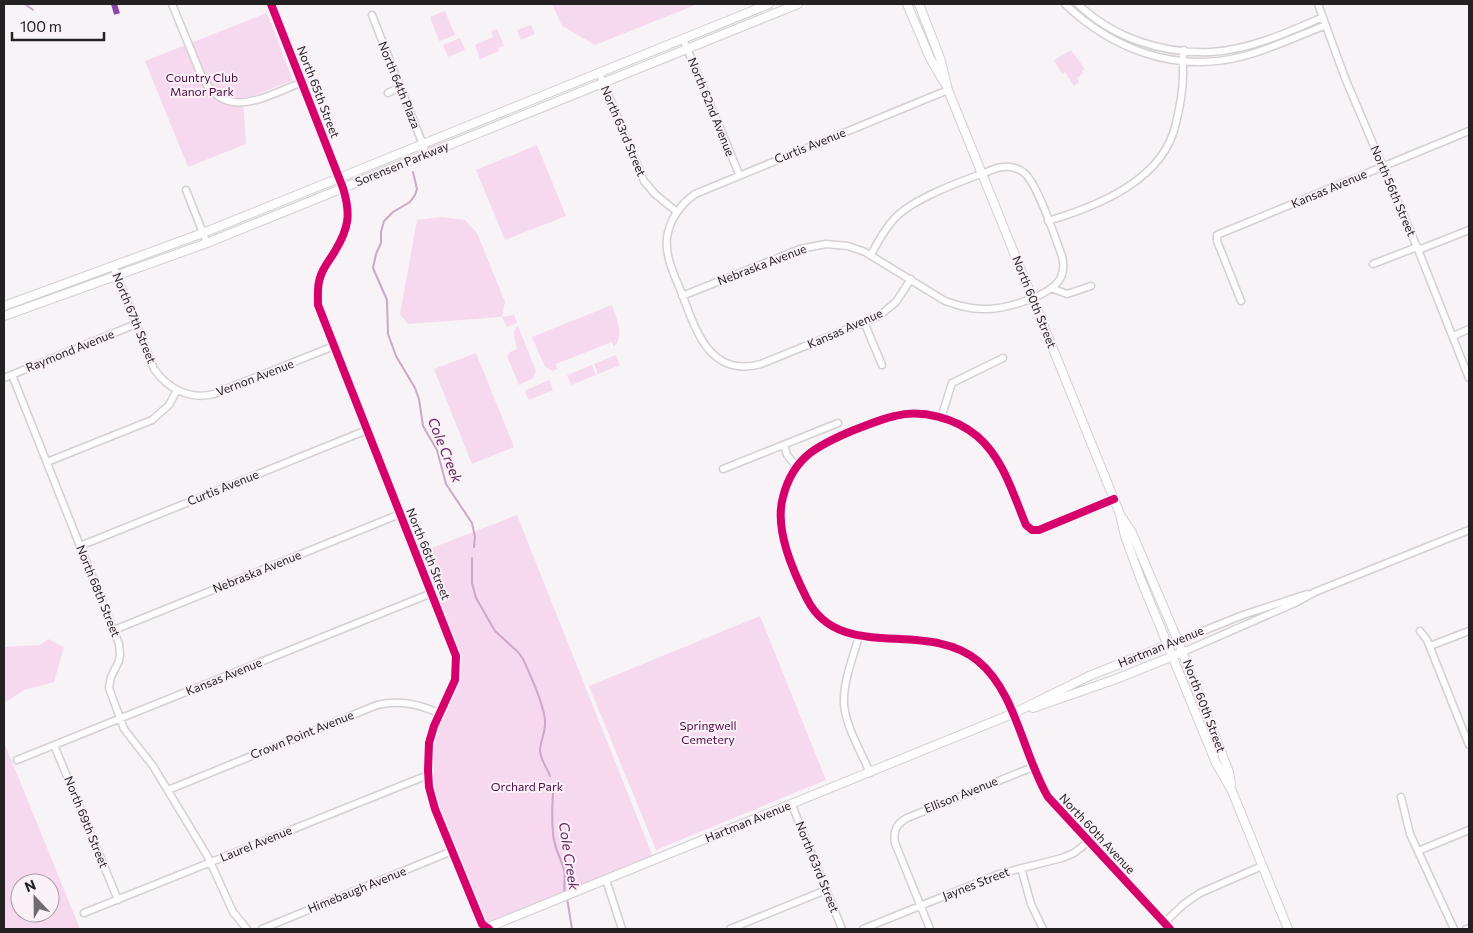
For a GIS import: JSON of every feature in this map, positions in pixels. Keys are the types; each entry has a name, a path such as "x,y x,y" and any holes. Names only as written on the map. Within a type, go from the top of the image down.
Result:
{"main road":[{"name":"Sorensen Parkway","path":"4,306 203,233 769,4"},
{"name":"Sorensen Parkway","path":"4,315 207,243 798,4"},
{"name":"North 60th Street","path":"907,4 930,58 948,90 983,174 1120,514 1125,536 1171,656 1216,763 1232,791 1288,929"},
{"name":"North 60th Street","path":"919,4 940,58 948,90"},
{"name":"North 60th Street","path":"1120,514 1132,533 1183,652 1229,772 1232,791"},
{"name":"Hartman Avenue","path":"486,929 1012,714 1089,676 1178,641"},
{"name":"Hartman Avenue","path":"1012,714 1057,701 1183,652"}],"street":[{"path":"172,4 202,78 208,87 220,98 233,103 248,103 302,82"},
{"name":"North 65th Street","path":"271,4 344,188"},
{"path":"1065,4 1098,32 1109,38 1158,57 1198,62 1239,57 1326,25"},
{"path":"1078,4 1105,25 1143,44 1210,52 1248,45 1323,17"},
{"name":"North 56th Street","path":"1318,4 1345,78 1417,247 1469,378"},
{"name":"North 64th Plaza","path":"372,15 427,155"},
{"name":"North 62nd Avenue","path":"683,39 739,174"},
{"path":"1048,221 1121,192 1140,179 1156,164 1169,144 1176,123 1183,74 1182,60 1184,50"},
{"name":"North 63rd Street","path":"599,73 644,181 655,194 678,212"},
{"path":"388,93 400,87"},
{"name":"Curtis Avenue","path":"678,212 682,205 695,194 739,174 948,90"},
{"name":"Kansas Avenue","path":"1241,301 1216,235 1469,131"},
{"path":"871,255 886,228 907,208 923,198 997,168 1009,166 1024,172 1033,184 1063,261 1064,268 1061,278 1051,288 1000,308 985,309 970,308 945,300 911,279"},
{"name":"North 66th Street","path":"344,188 349,210 346,229 324,267 319,282 318,305 454,649 457,668 453,687 439,713 429,743 428,775 435,809 482,924 486,929"},
{"path":"186,190 207,243"},
{"path":"678,212 669,229 666,247 682,296"},
{"path":"1373,264 1417,247 1421,249 1469,230"},
{"name":"Nebraska Avenue","path":"682,296 810,246 841,245 856,249 871,255 911,279"},
{"name":"North 67th Street","path":"113,266 154,370 164,382 178,390"},
{"name":"Kansas Avenue","path":"682,296 702,342 715,356 727,363 744,367 761,364 878,316 900,296 911,279"},
{"path":"1051,288 1067,294 1091,286"},
{"path":"864,322 882,365"},
{"name":"Raymond Avenue","path":"4,378 136,324"},
{"path":"1452,336 1469,329"},
{"name":"Vernon Avenue","path":"178,390 196,396 214,394 334,346"},
{"path":"941,418 952,383 1003,358"},
{"name":"North 68th Street","path":"12,375 119,644 119,661 111,677 109,688 120,719 126,732 148,759 168,790 211,862 230,908 247,929"},
{"path":"47,462 152,420 169,405 178,390"},
{"path":"784,445 787,455 796,466 823,443 879,420 907,414 928,415 955,423 970,431 987,446 1004,472 1026,525 1032,530 1039,530 1114,499"},
{"path":"723,470 838,423"},
{"name":"Curtis Avenue","path":"80,546 367,430"},
{"name":"North 60th Avenue","path":"796,466 787,484 781,506 781,528 807,599 816,613 832,626 859,636 932,641 948,644 962,650 978,661 1003,692 1033,767 1048,797 1170,929"},
{"name":"Nebraska Avenue","path":"114,630 400,514"},
{"name":"Hartman Avenue","path":"1183,652 1315,592 1469,530"},
{"name":"Hartman Avenue","path":"1178,641 1293,597 1315,592"},
{"name":"Kansas Avenue","path":"17,760 432,593"},
{"path":"1420,631 1430,646 1469,745"},
{"path":"1430,646 1469,631"},
{"path":"859,636 846,680 844,702 850,728 870,773"},
{"name":"Crown Point Avenue","path":"168,790 377,705 408,702 439,713"},
{"name":"North 69th Street","path":"54,745 118,900"},
{"name":"Ellison Avenue","path":"920,906 895,843 895,830 898,824 906,818 1033,767"},
{"name":"Laurel Avenue","path":"84,913 428,775"},
{"path":"1401,797 1410,834 1454,929"},
{"name":"North 63rd Street","path":"792,805 842,929"},
{"path":"1418,851 1469,830"},
{"name":"Jaynes Street","path":"863,929 999,874 1062,858 1088,842"},
{"name":"Himebaugh Avenue","path":"262,929 452,851"},
{"path":"1164,923 1184,904 1200,893 1262,866"},
{"path":"1021,868 1031,904 1043,929"},
{"path":"606,880 622,929"},
{"path":"730,929 826,890"},
{"path":"920,906 930,929"}],"green space":[{"path":"552,4 698,4 595,45 562,26"},
{"path":"445,11 455,35 439,41 430,17"},
{"name":"Country Club Manor Park","path":"267,13 293,80 251,97 243,98 246,144 188,167 145,61"},
{"path":"531,25 535,34 521,40 517,30"},
{"path":"497,29 504,46 498,48 499,51 480,59 475,45 493,37 491,31"},
{"path":"460,38 465,50 448,57 443,45"},
{"path":"1071,50 1085,69 1082,71 1083,74 1077,78 1079,82 1074,86 1065,72 1062,74 1054,60"},
{"path":"537,145 566,216 505,240 476,170"},
{"path":"442,217 465,220 477,233 505,302 502,317 408,324 400,314 417,220"},
{"path":"612,305 619,332 619,337 614,347 612,342 556,364 557,369 553,371 545,367 532,337"},
{"path":"514,315 517,323 507,327 502,317"},
{"path":"518,326 536,371 532,379 519,385 507,356 510,352 517,349 514,331"},
{"path":"476,353 514,447 472,464 434,369"},
{"path":"616,355 620,365 598,374 594,364"},
{"path":"592,365 596,375 571,385 567,375"},
{"path":"549,380 553,390 529,400 525,392 526,390"},
{"name":"Orchard Park","path":"517,515 653,857 490,923 483,919 434,795 431,764 433,741 439,721 456,684 459,674 459,662 458,649 419,553"},
{"name":"Springwell Cemetery","path":"760,616 826,780 656,850 589,686"},
{"path":"48,639 64,647 54,682 24,690 4,703 4,647 40,645"},
{"path":"4,742 57,873 10,873 10,923 60,923 60,880 80,929 4,929"}],"waterway":[{"path":"25,4 33,10"},
{"name":"Cole Creek","path":"413,172 417,189 415,195 410,202 393,212 384,221 381,243 373,268 387,300 388,334 396,356 415,388 419,399 423,426 437,450 446,484 472,523 475,537 474,547"},
{"name":"Cole Creek","path":"472,558 472,583 476,598 495,631 523,659 533,681 544,714 545,725 540,751 550,776"},
{"name":"Cole Creek","path":"554,785 552,806 553,831 564,870 565,893"},
{"name":"Cole Creek","path":"567,898 572,929"}],"marked path":[{"path":"114,4 117,14"}],"cycle path":[{"path":"271,4 343,188 347,206 346,228 319,281 318,305 456,656 455,680 434,726 429,743 429,787 435,809 482,924 489,929"},
{"path":"1114,499 1039,530 1032,530 1026,525 1001,466 977,436 949,420 927,415 905,414 854,430 829,441 809,454 800,462 787,483 781,509 781,522 786,550 796,576 807,599 822,619 840,630 862,636 934,642 957,649 978,661 991,674 1010,707 1039,780 1048,797 1170,929"}]}
